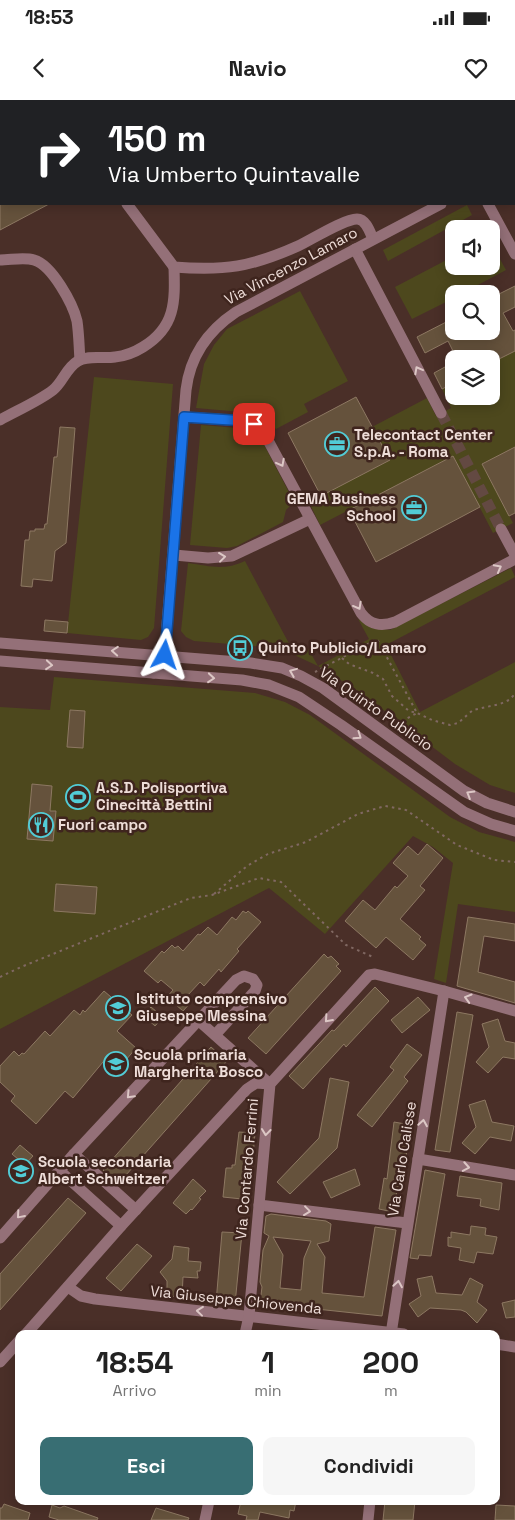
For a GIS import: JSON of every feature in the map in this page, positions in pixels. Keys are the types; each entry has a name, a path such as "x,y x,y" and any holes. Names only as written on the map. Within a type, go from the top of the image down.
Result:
{"street":[{"path":"0,420 53,390 70,367 80,360 127,355 145,346 158,335 168,322 173,309 175,293 174,267 128,205"},
{"name":"Via Vincenzo Lamaro","path":"165,655 186,386 194,361 202,345 219,324 243,308 439,205"},
{"path":"489,205 515,254"},
{"path":"174,267 216,269 241,267 293,248 350,220 360,220 367,227 373,239"},
{"path":"355,248 441,414"},
{"path":"0,260 33,259 50,270 69,301 76,319 80,360"},
{"path":"184,417 246,421 260,428 268,439 361,613 370,622 380,625 395,622 515,557 501,529"},
{"path":"174,555 208,558 232,556 310,519"},
{"name":"Via Quinto Publicio","path":"0,643 165,655 261,664 282,668 323,688 464,791 487,803 515,812"},
{"path":"153,673 163,665 165,655"},
{"path":"0,661 251,681 269,685 290,692 341,724 464,812 491,824 515,831"},
{"name":"Via Contardo Ferrini","path":"246,1330 249,1316 270,1084 369,975 375,974 444,991 515,1011"},
{"path":"0,1238 74,1154 239,978 246,976 253,979 256,985 255,991 215,1035"},
{"name":"Via Carlo Calisse","path":"391,1330 444,991"},
{"path":"199,1021 270,1084"},
{"path":"30,1330 121,1226 247,1089 256,1083 270,1084"},
{"path":"74,1154 136,1210"},
{"path":"418,1159 515,1175"},
{"path":"60,1171 121,1226"},
{"path":"259,1205 407,1223"},
{"name":"Via Giuseppe Chiovenda","path":"68,1287 81,1296 95,1300 366,1330"},
{"path":"0,1362 15,1345"},
{"path":"500,1345 515,1347"},
{"path":"205,1520 208,1505"},
{"path":"368,1520 370,1505"}],"path":[{"path":"313,673 377,639 417,713"},
{"path":"342,658 349,664 374,673 383,679 392,696 409,711 450,725 458,723 473,710 500,704 515,694"},
{"path":"390,727 417,713"},
{"path":"212,895 247,866 268,854 306,842 358,814 385,806 406,810 457,845 494,860 515,862"},
{"path":"0,978 21,967 183,901 212,895 259,878 281,882 346,945 373,956"}],"shaded area":[{"path":"467,205 472,215 463,220 445,220 445,230 388,261 383,250"},
{"path":"500,259 506,270 500,273"},
{"path":"445,261 445,275 497,275 478,285 445,285 445,302 412,319 395,287"},
{"path":"300,291 348,381 304,404 308,412 276,429 266,419 253,413 196,408 204,364 214,345 227,329"},
{"path":"515,351 515,447 482,464 513,523 493,533 453,456 320,525 309,502 390,460 372,427 427,398 436,416 451,408 450,405 500,405 500,358"},
{"path":"94,377 173,384 154,628 148,637 141,640 67,633"},
{"path":"201,425 249,429 260,437 294,502 286,510 283,522 237,546 227,548 190,545"},
{"path":"245,561 293,651 306,645 318,666 292,654 255,646 194,641 186,637 181,631 188,563 224,567"},
{"path":"511,568 515,577 386,645 420,712 515,662 515,793 490,785 455,764 361,693 318,666 369,639 358,619 370,627 390,630"},
{"path":"54,677 255,693 285,702 310,715 450,817 479,832 515,842 515,912 458,904 446,983 434,979 453,863 433,847 413,836 325,934 269,888 0,1029 0,707 50,710"}],"building":[{"path":"0,205 47,205 0,230"},
{"path":"515,286 515,307 503,313 513,331 515,330 515,351 500,358 500,350 452,350 448,341 425,353 417,337 445,323 445,340 500,340 500,294"},
{"path":"445,367 445,388 442,389 434,373"},
{"name":"Telecontact Center S.p.A. - Roma","path":"356,397 390,460 321,496 288,433"},
{"path":"60,427 75,428 66,543 55,551 52,581 33,579 32,587 21,586 25,540 29,540 30,531 44,529 45,524 47,524 54,457 57,457"},
{"path":"515,447 515,513 509,516 482,464"},
{"name":"GEMA Business School","path":"453,456 480,507 376,562 349,510"},
{"path":"45,620 68,622 67,633 44,631"},
{"path":"70,710 85,711 83,748 67,747"},
{"name":"Fuori campo","path":"32,784 52,786 50,811 56,811 53,841 27,839"},
{"path":"427,844 443,858 420,886 425,890 400,919 421,937 419,939 426,945 413,960 386,937 376,948 345,921 363,900 375,910 395,886 397,888 408,876 393,863 408,846 418,855"},
{"path":"56,884 97,887 95,914 54,911"},
{"path":"243,911 246,913 248,911 261,922 237,949 239,951 221,972 219,969 204,986 200,982 187,996 192,1001 183,1011 167,997 173,990 161,980 158,983 144,971 162,951 164,953 172,945 175,948 178,946 183,951 198,934 200,935 208,927 217,935 232,917 236,920"},
{"path":"468,917 515,924 515,941 484,936 478,972 515,982 515,1003 457,986"},
{"path":"324,954 328,958 331,956 339,964 336,966 341,971 266,1054 248,1038"},
{"path":"375,987 389,1001 346,1047 344,1044 303,1089 289,1076"},
{"path":"104,991 132,1015 117,1031 136,1048 120,1067 108,1056 73,1098 65,1091 36,1124 11,1101 15,1096 0,1082 0,1066 14,1051 19,1056 22,1053 24,1054 45,1031 50,1036 74,1010 80,1015 83,1010 85,1012"},
{"path":"418,997 430,1010 402,1033 391,1020"},
{"path":"151,1007 163,1017 155,1026 143,1015"},
{"path":"457,1012 473,1015 450,1152 435,1150"},
{"path":"498,1019 505,1041 515,1043 515,1059 503,1057 488,1073 476,1062 489,1047 482,1024"},
{"path":"407,1044 422,1055 404,1077 408,1081 372,1127 357,1115 394,1070 390,1067"},
{"path":"211,1047 227,1061 118,1184 103,1170"},
{"path":"330,1078 349,1082 337,1148 290,1194 277,1182 319,1138"},
{"path":"485,1100 492,1122 514,1126 511,1141 490,1137 475,1154 462,1143 476,1127 469,1105"},
{"path":"394,1122 411,1125 402,1181 399,1181 393,1212 379,1209 384,1178 387,1179"},
{"path":"239,1132 255,1133 252,1167 244,1166 242,1199 223,1197 226,1168 232,1168 232,1165 235,1165"},
{"path":"20,1145 33,1156 25,1165 12,1154"},
{"path":"355,1169 360,1185 331,1198 323,1182"},
{"path":"425,1170 445,1174 431,1256 419,1255 418,1259 410,1258"},
{"path":"460,1176 502,1183 499,1210 480,1206 481,1199 457,1196"},
{"path":"193,1179 206,1191 192,1210 186,1214 173,1203"},
{"path":"68,1198 86,1213 0,1310 0,1274"},
{"path":"271,1214 326,1221 331,1224 329,1241 317,1244 325,1257 322,1293 364,1297 375,1227 396,1230 382,1316 260,1303 263,1250 269,1236 264,1233 266,1216","holes":["273,1237 311,1241 304,1258 301,1290 280,1288 283,1255"]},
{"path":"471,1226 486,1228 485,1235 497,1237 493,1254 477,1252 474,1263 459,1260 461,1248 448,1246 448,1237 451,1238 451,1232 470,1235"},
{"path":"222,1232 242,1233 235,1304 216,1303"},
{"path":"137,1244 152,1256 121,1291 106,1278"},
{"path":"174,1246 189,1248 188,1261 201,1262 200,1271 197,1271 198,1278 183,1277 182,1297 167,1296 167,1281 160,1272 172,1259"},
{"path":"432,1276 436,1293 462,1295 470,1278 483,1285 477,1302 487,1310 477,1323 466,1312 461,1310 430,1308 418,1317 409,1304 421,1296 417,1279"},
{"path":"515,1300 515,1317 506,1318 502,1303"},
{"path":"4,1504 30,1513 28,1520 0,1520 0,1508"},
{"path":"52,1505 60,1508 64,1506 98,1518 97,1520 59,1520 49,1517"},
{"path":"240,1505 295,1505 294,1511 290,1510 289,1518 260,1512 258,1520 246,1520 247,1516 238,1514"},
{"path":"385,1505 415,1505 413,1520 383,1520"},
{"path":"496,1505 515,1506 515,1520 495,1520"},
{"path":"156,1508 189,1518 188,1520 151,1520"}],"tunnel":[{"path":"441,413 501,529"}],"place":[{"name":"Telecontact Center S.p.A. - Roma","path":"337,444"},
{"name":"GEMA Business School","path":"414,508"},
{"name":"Quinto Publicio/Lamaro","path":"240,648"},
{"name":"A.S.D. Polisportiva Cinecittà Bettini","path":"78,797"},
{"name":"Fuori campo","path":"41,825"},
{"name":"Istituto comprensivo Giuseppe Messina","path":"118,1008"},
{"name":"Scuola primaria Margherita Bosco","path":"116,1064"},
{"name":"Scuola secondaria Albert Schweitzer","path":"21,1171"}],"route":[{"path":"165,655 184,417 246,421 254,424"}]}
